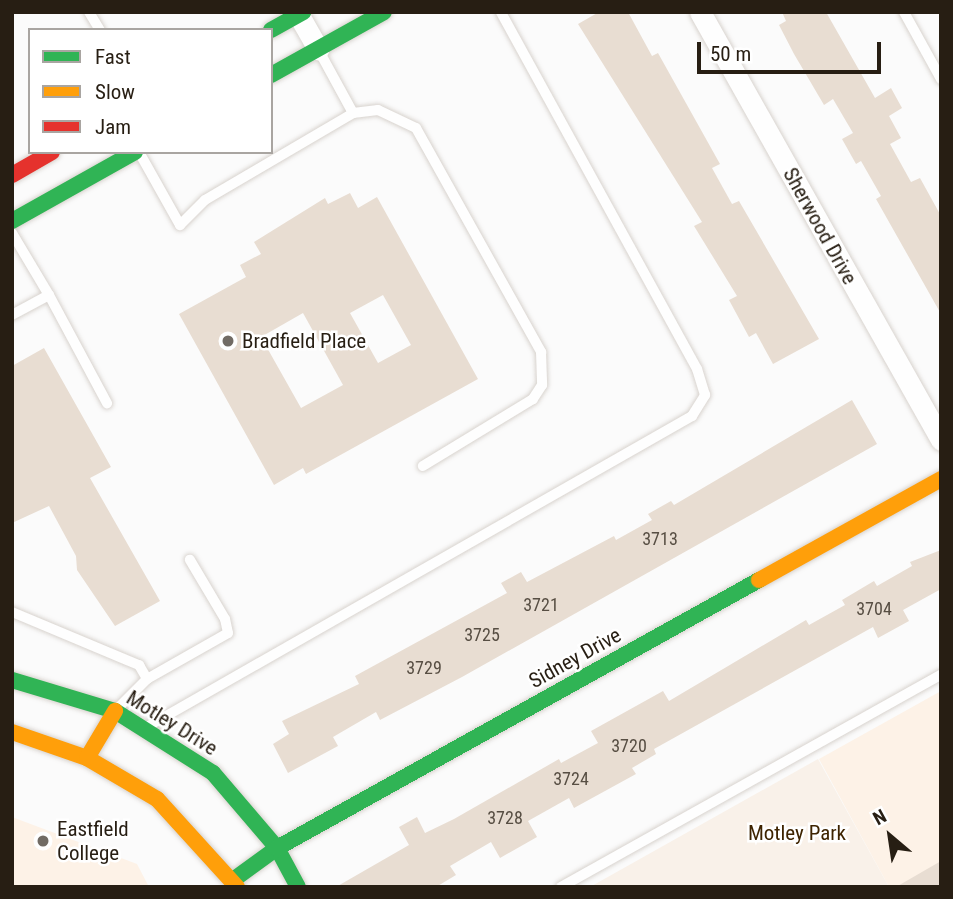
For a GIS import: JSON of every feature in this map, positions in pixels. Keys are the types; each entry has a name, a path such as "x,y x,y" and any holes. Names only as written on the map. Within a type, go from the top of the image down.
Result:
{"main road":[{"path":"273,74 384,12"},
{"path":"273,29 299,13"},
{"path":"12,175 49,154"},
{"path":"12,221 133,154"},
{"name":"Sidney Drive","path":"235,883 277,848 941,478"},
{"name":"Motley Drive","path":"12,680 115,711 213,773 277,848 298,887"},
{"path":"87,758 115,711"},
{"path":"12,732 87,758 157,799 235,883"}],"street":[{"name":"Sherwood Drive","path":"700,12 941,440"},
{"path":"299,13 318,49"}],"lane":[{"path":"89,12 99,28"},
{"path":"145,728 692,416 705,395 697,369 501,12"},
{"path":"904,12 941,79"},
{"path":"318,49 353,113"},
{"path":"138,154 180,225 205,200 353,113 378,110 416,128 541,352 542,384 533,399 423,466"},
{"path":"12,233 107,403"},
{"path":"12,315 49,295"},
{"path":"115,711 147,679 228,633 225,619 190,560"},
{"path":"12,612 139,665 147,679"},
{"path":"561,887 941,675"}],"shaded area":[{"path":"941,691 941,887 889,887 819,759"},
{"name":"Eastfield College","path":"12,817 137,864 149,887 12,887"}],"green space":[{"name":"Motley Park","path":"818,759 889,887 590,887"}],"building":[{"path":"599,12 628,12 652,56 658,53 720,164 712,168 732,204 739,201 819,339 773,364 756,333 749,337 729,300 737,296 694,226 702,222 578,24"},
{"path":"782,12 826,12 875,98 891,88 902,108 889,116 901,138 890,144 911,182 920,178 941,216 941,314 876,199 881,196 861,161 856,164 842,139 853,133 833,99 824,105 794,54 779,25 786,21"},
{"name":"Bradfield Place","path":"350,193 358,208 377,197 478,379 306,474 303,468 274,485 179,314 246,277 240,265 261,254 254,242 325,198 328,204","holes":["383,295 411,345 378,363 350,313","303,313 343,385 301,408 261,337"]},
{"path":"44,348 111,467 90,478 160,601 115,626 77,570 76,556 49,506 12,523 12,366"},
{"path":"852,400 877,444 462,677 380,720 376,712 333,737 338,746 288,773 273,744 289,734 282,721 359,684 355,676 507,593 501,583 521,572 527,582 614,536 616,540 652,520 648,514 671,501 674,505"},
{"path":"941,550 941,589 903,610 909,621 878,638 873,627 654,749 656,754 632,768 636,774 574,808 569,798 528,821 537,837 500,858 491,842 450,866 456,875 436,887 336,887 409,845 399,827 417,817 425,833 454,819 559,759 561,763 598,743 591,731 663,691 669,701 806,620 809,625 845,605 842,600 874,581 877,586 912,566 910,562"},
{"path":"941,861 941,887 896,887"}],"traffic: fast":[{"path":"273,29 303,12"},
{"path":"273,74 384,12"},
{"path":"12,221 131,154"},
{"path":"233,880 277,848 759,580"},
{"path":"12,680 115,711 213,773 277,848 298,887"}],"traffic: slow":[{"path":"759,580 941,479"},
{"path":"87,758 115,711"},
{"path":"12,732 87,758 157,799 237,887"}],"traffic: jam":[{"path":"12,175 49,154"}],"place":[{"name":"Bradfield Place","path":"228,341"},
{"name":"Eastfield College","path":"43,841"}]}
